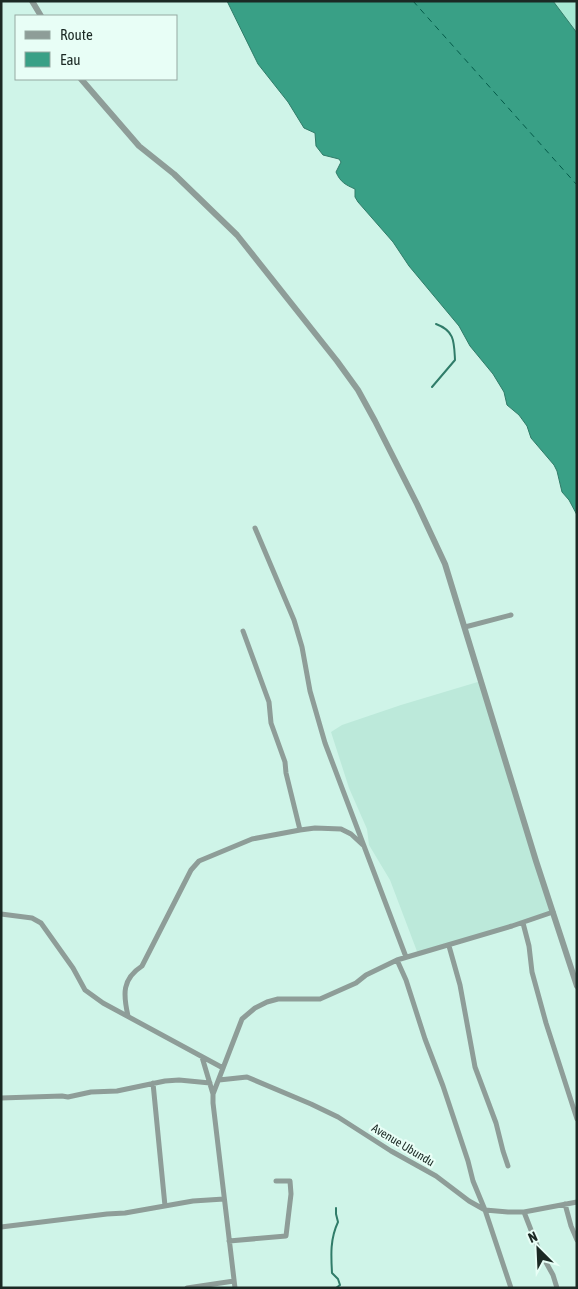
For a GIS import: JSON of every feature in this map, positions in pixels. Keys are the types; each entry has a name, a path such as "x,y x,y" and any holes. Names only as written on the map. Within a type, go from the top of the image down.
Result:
{"street":[{"path":"32,1 40,15"},
{"path":"82,80 139,146 174,174 238,235 358,390 417,504 445,564 552,912 577,986"},
{"path":"255,528 294,620 300,638 306,675 318,722 406,958"},
{"path":"465,627 512,615"},
{"path":"242,631 268,702 271,723 285,762 300,830"},
{"path":"128,1016 124,1000 126,983 133,972 142,966 191,870 199,861 252,839 315,828 341,829 351,834 364,846"},
{"path":"213,1094 242,1019 255,1008 278,999 320,999 397,960 449,946 552,912"},
{"path":"1,914 32,918 40,923 76,973 85,990 103,1003 223,1068"},
{"path":"522,923 530,949 532,972 547,1027 577,1119"},
{"path":"449,946 460,985 475,1067 494,1116 501,1139 502,1151 508,1166"},
{"path":"397,960 444,1086 473,1181 485,1210 511,1288"},
{"path":"202,1056 213,1094 235,1288"},
{"name":"Avenue Ubundu","path":"219,1080 247,1077 311,1104 436,1176 469,1201 485,1210 524,1212 577,1202"},
{"path":"1,1098 62,1096 68,1098 92,1092 117,1091 179,1080 210,1083"},
{"path":"152,1084 165,1206"},
{"path":"229,1241 287,1235 291,1194 290,1181 276,1181"},
{"path":"1,1227 125,1213 193,1201 206,1202 224,1199"},
{"path":"565,1204 577,1240"},
{"path":"524,1212 535,1241 553,1275 557,1288"},
{"path":"186,1288 234,1281"}],"shaded area":[{"path":"553,1 577,1 577,33"},
{"path":"481,681 552,910 545,914 418,954 390,880 369,845 367,829 349,788 331,732 342,725"}],"water":[{"path":"227,1 553,1 577,33 577,515 562,492 554,465 531,438 527,426 519,415 507,405 504,392 493,374 470,346 459,326 409,266 393,242 358,202 355,197 355,189 341,181 336,172 341,162 339,159 323,155 316,146 315,133 304,128 288,102 258,64"}],"waterway":[{"path":"432,387 455,360 454,343 450,334 447,330 436,324"},
{"path":"336,1208 338,1222 332,1241 331,1253 332,1273 338,1279 340,1285 336,1288"}],"ferry route":[{"path":"413,1 577,185"}]}
